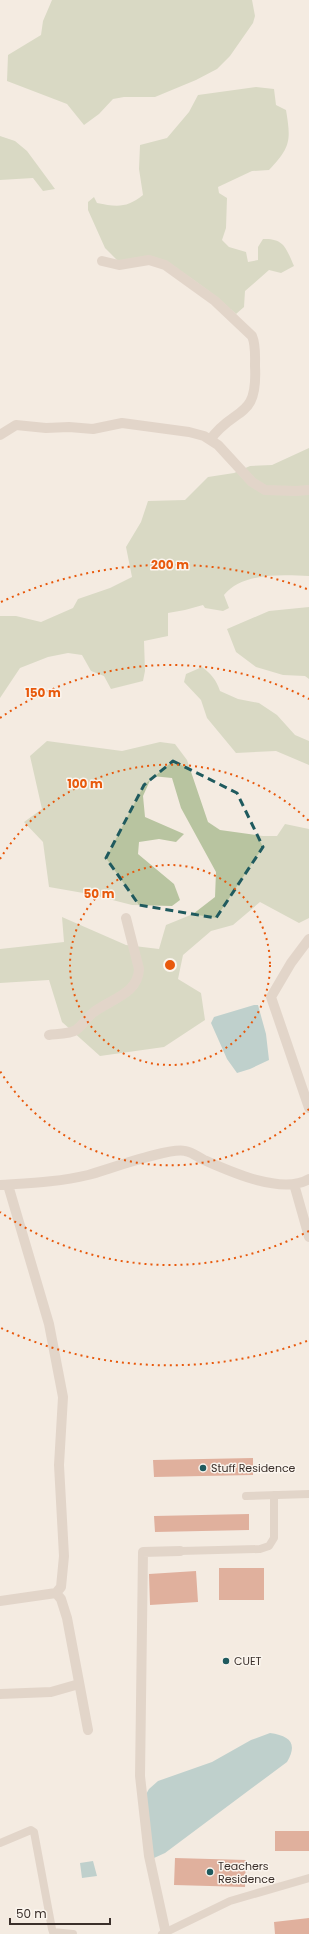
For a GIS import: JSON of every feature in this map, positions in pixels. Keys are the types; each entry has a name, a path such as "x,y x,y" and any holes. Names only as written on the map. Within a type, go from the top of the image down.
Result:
{"street":[{"path":"102,262 119,265 149,260 156,261 192,283 215,301 252,336 254,340 256,369 254,398 245,411 219,430 210,440"},
{"path":"0,435 16,425 46,428 69,427 93,429 122,424 189,432 204,436 218,445 252,482 265,490 309,490"},
{"path":"48,1035 75,1030 93,1012 128,992 134,986 139,978 139,969 126,918"},
{"path":"309,939 291,963 271,997 309,1108"},
{"path":"0,1601 56,1593 61,1587 64,1556 59,1465 62,1397 58,1364 49,1324 4,1185 59,1181 88,1175 136,1160 184,1150 230,1172 266,1182 294,1184 309,1179"},
{"path":"294,1184 309,1237"},
{"path":"164,1933 149,1856 140,1776 143,1552 180,1551"},
{"path":"56,1593 61,1599 67,1618 88,1730"},
{"path":"0,1694 51,1692 79,1684"}],"lane":[{"path":"246,1496 309,1494"},
{"path":"180,1551 260,1550 269,1546 274,1538 274,1496"},
{"path":"0,1843 25,1831 31,1830 34,1832 53,1932 73,1934"},
{"path":"164,1933 230,1901 309,1878"}],"highlighted area":[{"path":"173,761 237,793 263,847 216,918 139,905 106,858 144,785"}],"green space":[{"path":"52,0 252,0 255,16 253,23 230,56 217,69 196,80 155,97 124,97 113,99 99,114 84,125 67,104 7,81 8,55 41,35 43,21"},
{"path":"256,87 274,89 276,105 286,110 289,129 288,143 282,155 269,170 252,171 218,187 219,193 227,198 226,228 222,240 229,247 246,252 248,262 258,260 258,247 263,239 276,240 286,249 294,266 281,273 269,270 245,291 244,307 236,314 190,277 170,266 153,263 122,265 105,248 88,210 88,202 94,197 97,203 116,206 132,202 143,195 139,169 140,145 167,138 189,112 198,95"},
{"path":"0,136 15,141 27,151 55,189 43,191 33,178 0,180"},
{"path":"309,448 309,576 264,576 241,582 224,595 229,608 223,611 205,608 203,605 168,613 168,636 144,641 145,671 143,681 111,689 104,676 91,671 82,655 68,653 48,657 20,668 0,698 0,616 16,616 41,622 73,608 78,599 110,588 132,577 126,547 141,522 148,501 185,500 208,477 234,473 250,466 272,465"},
{"path":"309,607 309,679 305,676 283,675 256,667 236,652 227,629 269,611"},
{"path":"202,667 213,677 220,691 238,699 259,703 277,715 295,735 309,741 309,765 276,751 236,753 207,718 201,700 184,682 186,674"},
{"path":"47,741 122,751 160,742 175,744 187,760 208,822 220,830 263,836 277,836 285,824 309,829 309,918 299,923 260,902 233,925 211,931 183,955 178,979 201,993 205,1020 164,1047 100,1056 62,1022 49,980 0,983 0,949 64,942 62,917 126,945 159,949 166,925 193,914 215,897 216,872 181,808 172,778 152,776 143,796 145,817 184,834 176,842 159,839 139,842 138,854 174,884 180,900 172,906 132,905 89,894 49,887 43,842 24,822 42,809 30,756"}],"water":[{"path":"258,1005 266,1034 269,1060 237,1073 227,1059 211,1023 214,1017"},
{"path":"270,1733 287,1738 292,1745 292,1750 287,1762 165,1853 154,1858 151,1856 145,1796 149,1789 158,1781 212,1762 251,1740"},
{"path":"93,1861 97,1876 82,1878 80,1863"}],"building":[{"name":"Stuff Residence","path":"253,1458 253,1475 154,1477 153,1460"},
{"path":"249,1514 249,1530 155,1532 154,1516"},
{"path":"219,1568 264,1568 264,1600 219,1600"},
{"path":"196,1571 198,1602 150,1605 149,1574"},
{"name":"Teachers Residence","path":"275,1831 309,1831 309,1851 275,1851"},
{"name":"Teachers Residence","path":"175,1858 246,1860 245,1887 174,1885"},
{"path":"309,1918 309,1934 275,1934 274,1922"}],"place":[{"name":"Stuff Residence","path":"203,1468"},
{"name":"CUET","path":"226,1661"},
{"name":"Teachers Residence","path":"210,1872"}]}
